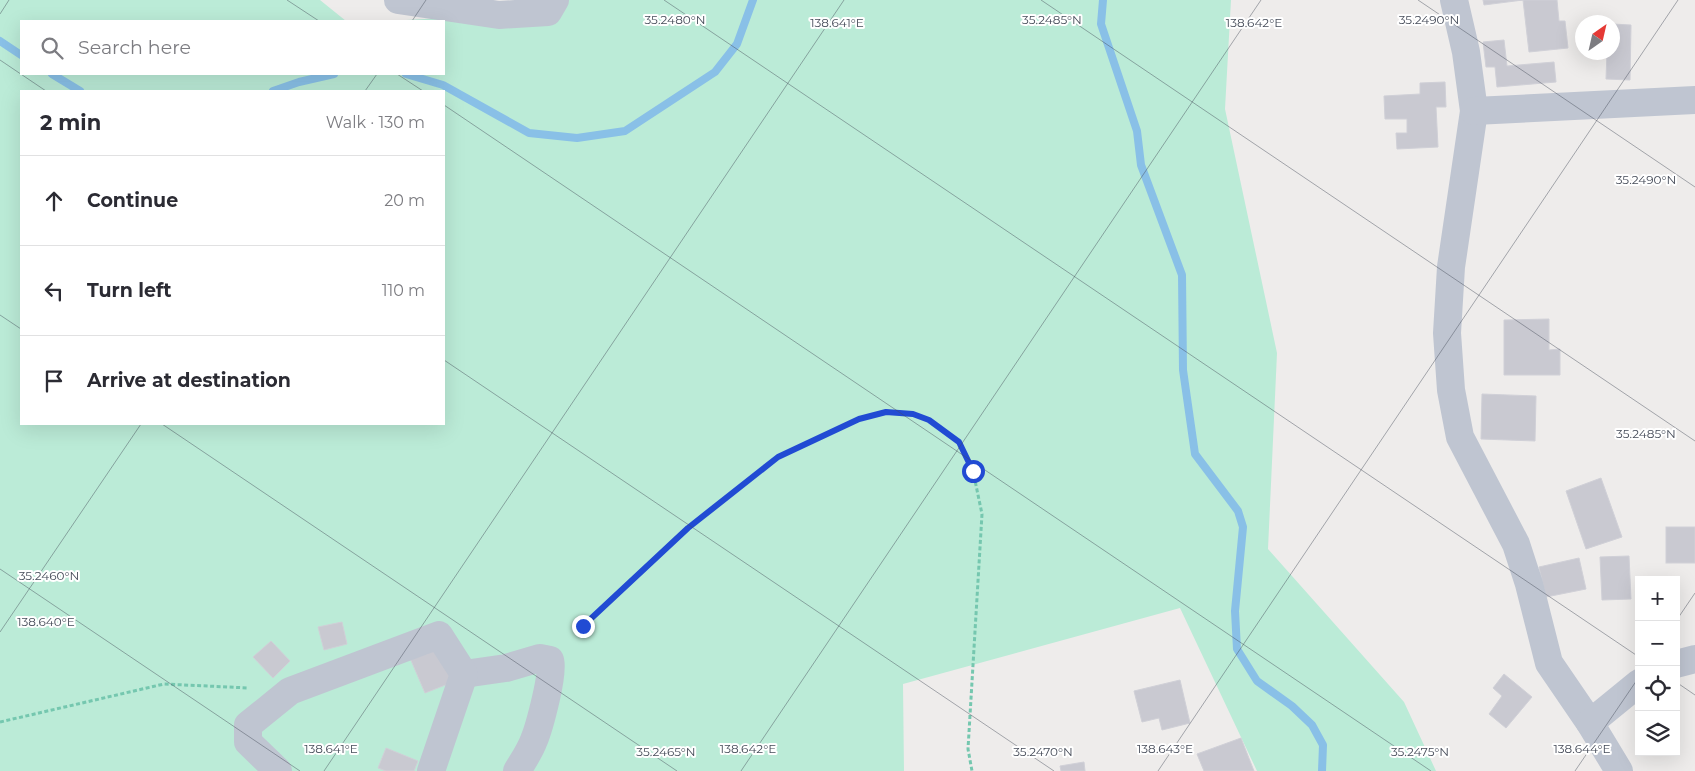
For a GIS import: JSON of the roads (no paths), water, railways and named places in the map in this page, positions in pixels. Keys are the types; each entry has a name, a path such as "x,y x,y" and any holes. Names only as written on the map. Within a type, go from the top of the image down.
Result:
{"street":[{"path":"398,0 499,15 548,12 555,0"},
{"path":"1454,0 1466,52 1474,111 1451,267 1447,333 1451,390 1460,437 1516,544 1530,584 1549,663 1590,723 1618,771"},
{"path":"1474,111 1695,100"},
{"path":"278,771 248,742 248,725 290,691 439,635 464,674"},
{"path":"464,674 506,668 540,658 550,660 552,663 549,684 534,741 517,771"},
{"path":"1680,663 1695,659"},
{"path":"431,771 464,674"},
{"path":"1590,723 1635,686"}],"waterway":[{"path":"409,75 443,85 529,133 577,138 625,131 715,72 737,44 753,0"},
{"path":"1103,0 1101,24 1137,131 1141,165 1182,275 1183,370 1195,454 1238,511 1243,527 1235,611 1237,649 1257,681 1292,706 1312,725 1323,745 1322,771"},
{"path":"0,41 20,54"},
{"path":"54,75 78,90"},
{"path":"276,90 330,75"}]}
